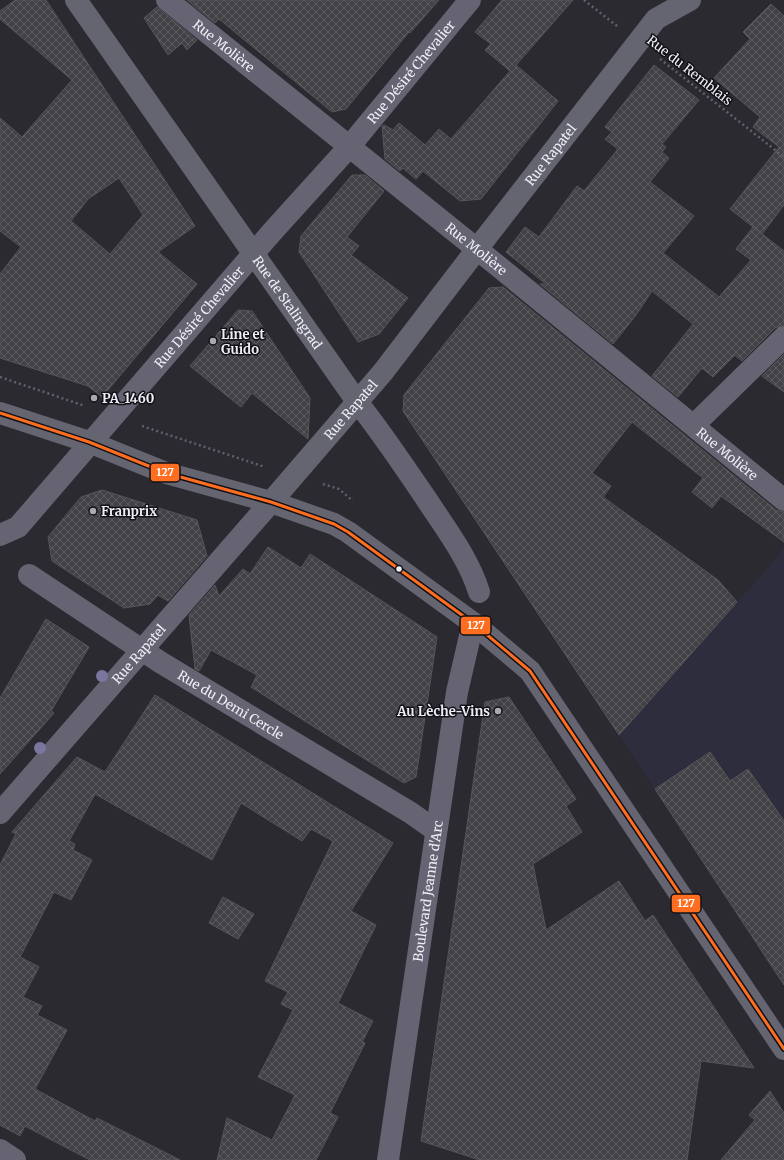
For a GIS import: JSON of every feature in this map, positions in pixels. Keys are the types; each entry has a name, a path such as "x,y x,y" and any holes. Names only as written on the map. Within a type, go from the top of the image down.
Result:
{"main road":[{"name":"Rue Rapatel","path":"270,502 358,403 383,372 477,248 656,19 690,0"},
{"name":"Rue de Stalingrad","path":"84,6 253,254 358,403"},
{"path":"0,413 89,442 166,473 270,502 339,527 473,624 530,671 784,1049"}],"street":[{"name":"Rue Molière","path":"167,0 477,248 784,500"},
{"name":"Rue Désiré Chevalier","path":"0,535 18,527 89,442 253,254 349,147 470,0"},
{"path":"694,425 784,337"},
{"name":"Rue de Stalingrad","path":"358,403 376,425 455,542 473,574 479,592"},
{"name":"Rue Rapatel","path":"0,813 270,502"},
{"name":"Rue du Demi Cercle","path":"29,575 143,649 411,813 436,830"},
{"name":"Boulevard Jeanne d'Arc","path":"388,1160 457,692 473,624"},
{"path":"0,1150 15,1160"}],"path":[{"name":"Rue du Remblais","path":"584,0 784,157"}],"shaded area":[{"path":"784,545 784,985 619,735 778,556"}],"building":[{"path":"15,0 46,0 195,226 158,252 197,284 102,397 88,386 0,358 0,274 21,247 0,231 0,118 22,137 72,80 0,19 0,11","holes":["119,178 143,215 110,254 71,221 88,199"]},
{"path":"187,0 439,0 410,33 409,32 346,109 332,112 219,19 215,23"},
{"path":"502,0 573,0 516,65 558,101 481,199 460,201 423,171 416,179 403,168 400,171 385,159 382,126 384,125 393,130 399,123 425,145 439,129 451,139 510,71 485,50 491,44 475,32"},
{"path":"771,4 784,16 784,205 762,234 730,209 779,147 753,127 760,117 714,78 750,39 743,32"},
{"path":"157,7 197,40 187,50 182,43 168,55 144,18"},
{"path":"654,65 699,100 662,144 666,147 662,152 669,158 650,182 694,216 663,253 719,297 751,260 736,249 753,227 784,251 784,325 775,328 742,361 735,355 713,377 702,368 678,397 652,376 693,324 652,291 636,315 613,344 540,284 546,284 506,252 525,227 539,237 577,186 584,191 618,149 605,139 612,132 605,127"},
{"path":"352,175 365,175 384,191 347,237 359,246 351,255 408,298 379,334 358,342 299,252 301,236"},
{"path":"503,287 776,510 784,512 784,542 721,496 712,508 692,492 703,478 632,422 592,473 611,486 603,497 718,580 737,602 619,735 403,411 404,395 489,288"},
{"path":"238,310 252,311 310,398 308,439 252,393 241,407 190,366"},
{"path":"784,354 784,392 762,376"},
{"path":"102,490 197,520 207,556 168,601 158,595 150,604 124,608 52,561 48,537 81,497"},
{"path":"268,547 301,568 310,554 437,637 416,777 404,783 373,764 251,687 257,675 211,650 199,671 195,669 189,615 215,585 219,596 243,569 250,574"},
{"path":"46,619 89,647 51,711 54,713 0,774 0,698"},
{"path":"155,695 393,843 351,911 376,925 338,1003 373,1021 362,1042 365,1043 330,1113 338,1117 316,1160 217,1160 227,1118 272,1140 295,1095 258,1077 293,1010 281,1004 288,992 265,981 333,841 311,829 302,841 241,803 212,860 95,794 69,841 75,844 73,850 92,860 71,900 54,892 20,957 39,967 23,997 42,1006 37,1015 67,1030 35,1089 95,1121 97,1118 180,1160 90,1160 25,1126 20,1136 0,1125 0,865 16,834 12,832 77,757 105,772"},
{"path":"509,697 576,799 566,806 582,832 533,864 546,930 619,881 645,921 653,915 754,1068 701,1061 687,1160 480,1160 421,1141 485,702"},
{"path":"710,752 730,781 748,769 784,821 784,985 655,789"},
{"path":"223,897 254,914 238,939 209,923"},
{"path":"770,1091 784,1113 784,1160 721,1160 755,1120 749,1115"}],"transit line":[{"name":"127","path":"0,413 89,442 166,473 271,502 334,524 348,532 473,623 530,671 784,1049"}],"place":[{"name":"Line et Guido","path":"213,341"},
{"name":"PA_1460","path":"94,398"},
{"name":"Franprix","path":"93,511"},
{"name":"Au Lèche-Vins","path":"498,711"}]}
